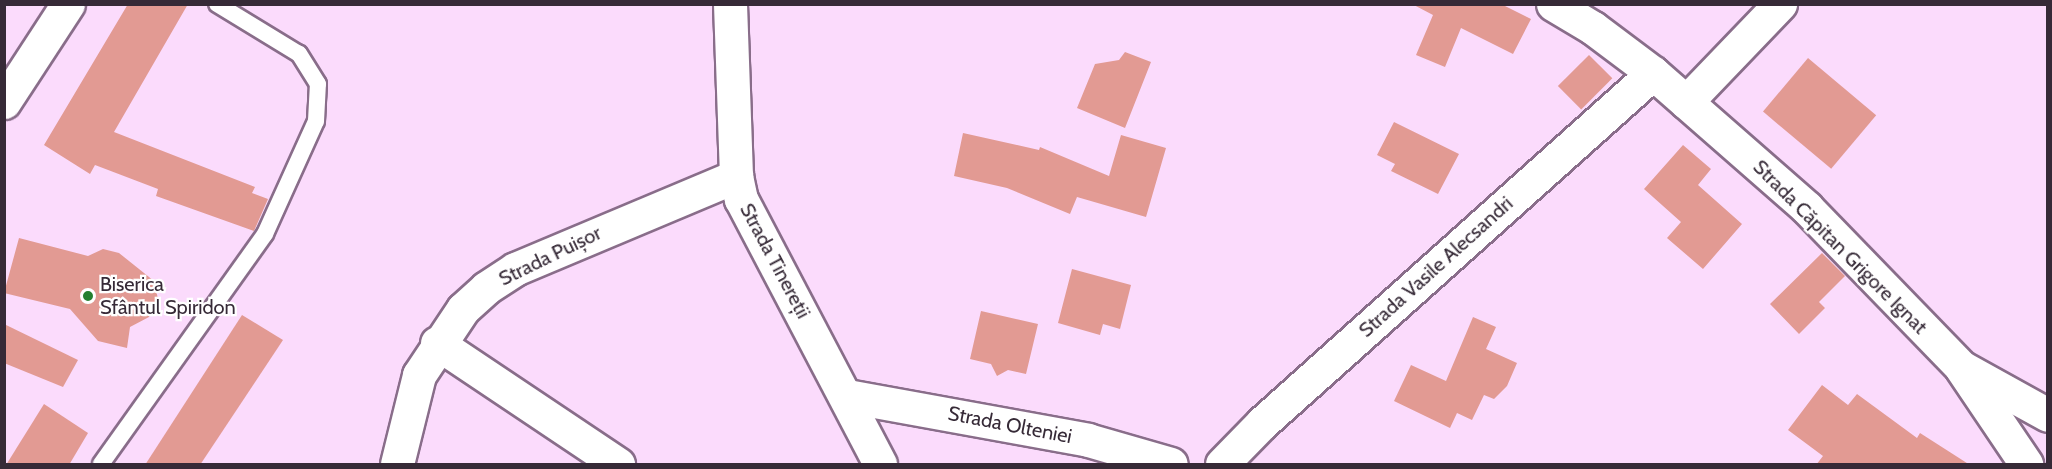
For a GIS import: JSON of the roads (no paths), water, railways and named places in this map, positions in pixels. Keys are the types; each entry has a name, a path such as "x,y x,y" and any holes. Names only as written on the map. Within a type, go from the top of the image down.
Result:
{"street":[{"path":"4,102 68,4"},
{"name":"Strada Tinereții","path":"730,4 736,176 752,223 847,396 880,465"},
{"name":"Strada Căpitan Grigore Ignat","path":"1553,4 1593,28 1653,73 1807,208 1961,367 2048,415"},
{"path":"1686,102 1780,4"},
{"name":"Strada Vasile Alecsandri","path":"1222,465 1262,423 1653,73"},
{"name":"Strada Puișor","path":"397,465 419,375 438,343 463,309 515,269 736,176"},
{"path":"438,343 618,465"},
{"path":"1961,367 2026,465"},
{"name":"Strada Olteniei","path":"847,396 1088,440 1171,465"}],"lane":[{"path":"101,465 265,234 316,121 318,84 299,54 217,4"}],"place":[{"name":"Biserica Sfântul Spiridon","path":"88,296"}]}
